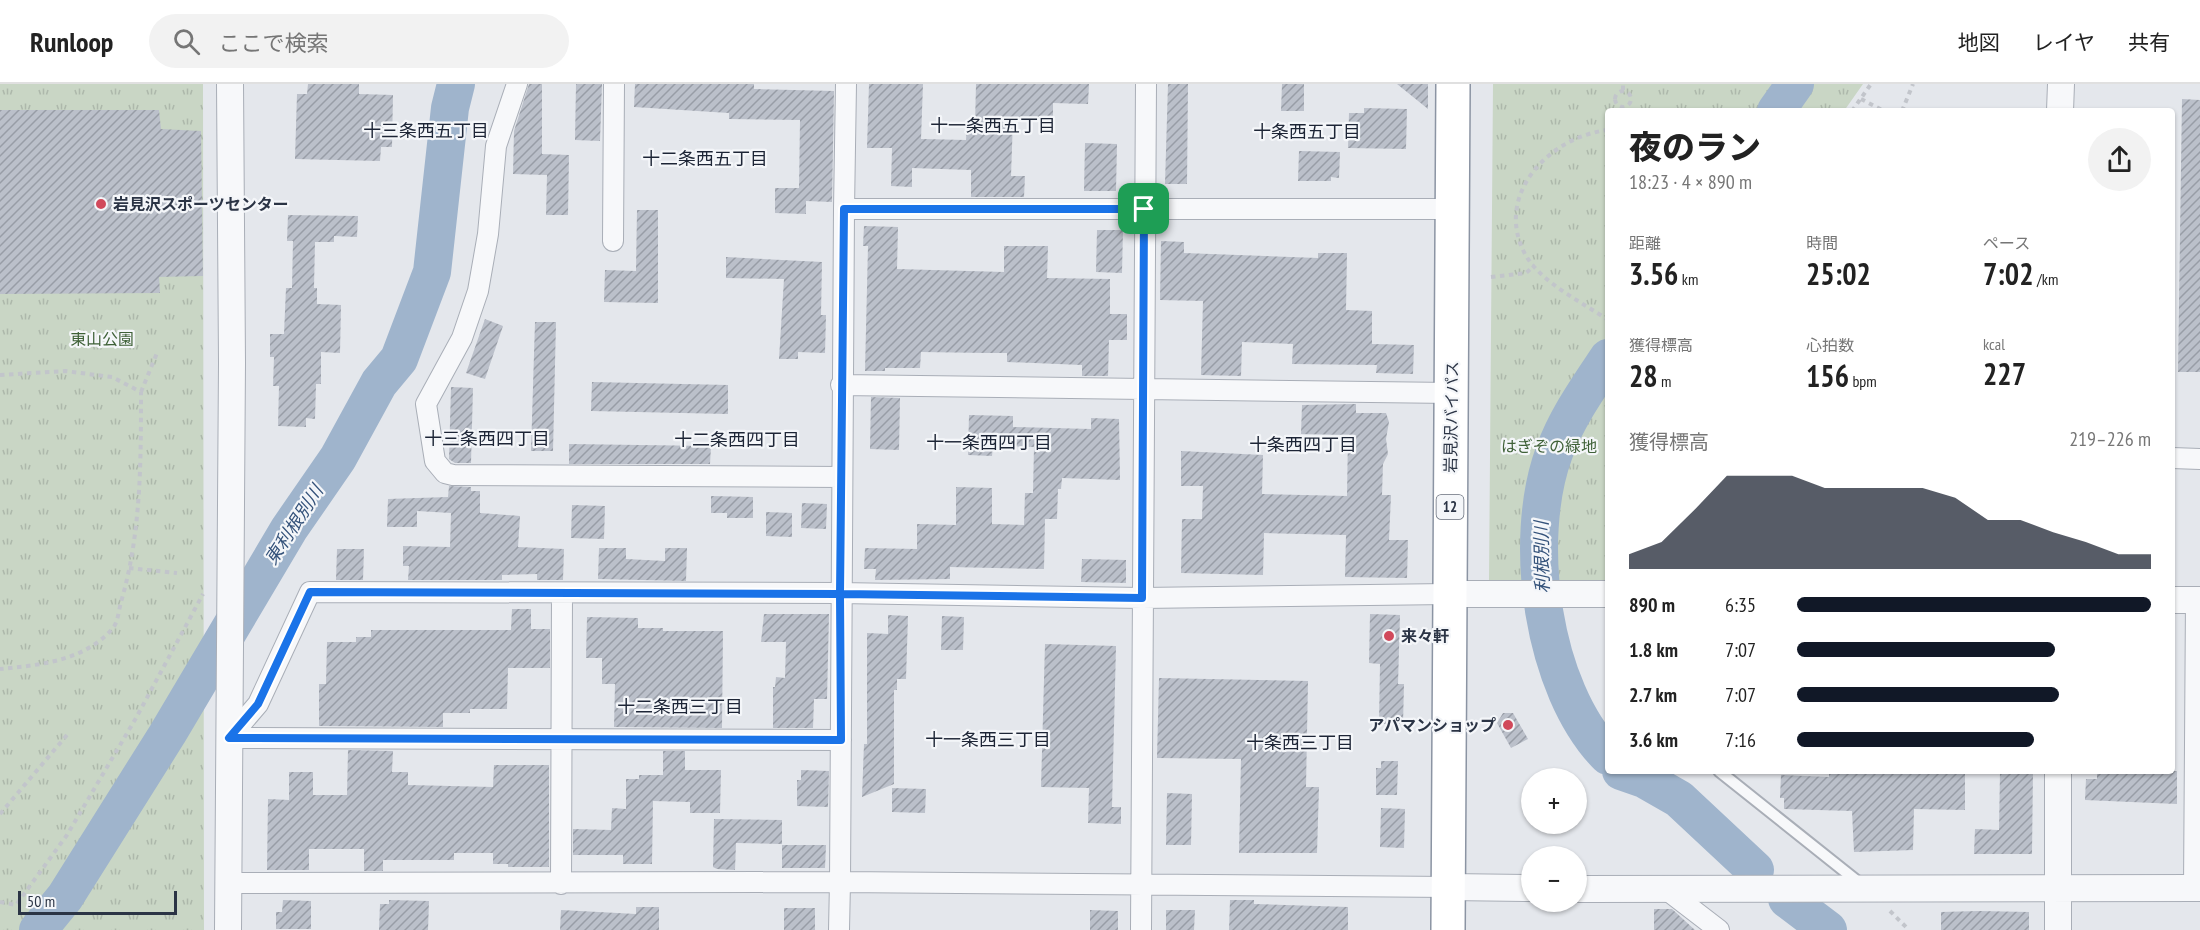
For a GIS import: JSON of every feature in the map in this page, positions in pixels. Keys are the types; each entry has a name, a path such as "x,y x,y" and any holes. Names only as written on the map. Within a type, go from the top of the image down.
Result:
{"highway":[{"name":"岩見沢バイパス","path":"1448,930 1448,594 1452,393 1453,84"}],"street":[{"path":"228,930 232,536 230,84"},
{"path":"517,84 496,146 488,234 478,291 462,338 426,404 435,461 439,467 453,475 842,477"},
{"path":"613,241 614,84"},
{"path":"839,930 841,385 846,84"},
{"path":"1141,930 1146,84"},
{"path":"2060,108 2061,84"},
{"path":"844,209 1452,209"},
{"path":"841,385 1144,387 1452,393"},
{"path":"2175,458 2200,459"},
{"path":"229,738 258,704 310,592 840,594 1142,598 1605,594"},
{"path":"561,884 562,594"},
{"path":"1587,889 2197,888 2189,600"},
{"path":"229,738 841,740"},
{"path":"2058,774 2058,930"},
{"path":"228,883 1142,883 1521,888"},
{"path":"1667,890 1719,930"}],"lane":[{"path":"1723,774 1864,887"}],"path":[{"path":"1623,84 1623,90"},
{"path":"1854,108 1871,84"},
{"path":"1903,108 1913,84"},
{"path":"1623,90 1628,92 1631,99 1623,108"},
{"path":"1621,108 1614,100 1616,94 1623,90"},
{"path":"1861,99 1878,108"},
{"path":"1605,130 1589,132 1553,150 1522,187 1517,202 1516,222 1526,254 1535,265 1551,281 1605,318"},
{"path":"1491,277 1526,273 1535,265"},
{"path":"0,669 39,665 83,653 114,627 129,568 141,489 141,392 157,353"},
{"path":"0,375 65,371 112,377 141,392"},
{"path":"129,568 177,573"},
{"path":"0,902 16,906 66,835 136,718 203,594"},
{"path":"0,814 67,735"}],"green space":[{"name":"東山公園","path":"0,84 203,84 204,930 0,930"},
{"name":"はぎぞの緑地","path":"1493,84 1863,84 1846,108 1605,108 1605,580 1489,581"}],"building":[{"path":"308,84 359,84 359,94 393,95 392,147 381,147 380,161 295,159 297,94 307,94"},
{"path":"529,84 542,84 542,154 569,155 568,215 546,215 547,175 513,174 514,131"},
{"path":"576,84 602,84 600,141 575,140"},
{"path":"635,84 754,84 754,89 834,91 832,202 806,201 806,214 775,213 775,188 799,188 800,120 729,119 729,113 634,107"},
{"path":"869,84 923,84 921,139 966,140 967,125 975,125 976,84 1089,84 1088,104 1053,103 1053,120 1013,119 1011,176 1025,176 1024,197 971,197 971,170 912,168 912,187 891,186 892,148 867,148"},
{"path":"1168,84 1188,84 1187,184 1165,184"},
{"path":"1282,84 1304,84 1304,111 1281,111"},
{"path":"1397,84 1428,84 1428,109"},
{"path":"2182,99 2200,100 2200,372 2178,372"},
{"path":"1364,108 1407,109 1406,149 1348,148 1349,113 1364,113"},
{"name":"岩見沢スポーツセンター","path":"0,110 159,110 161,129 201,131 203,276 159,277 160,293 0,294"},
{"path":"1085,143 1117,144 1116,191 1084,191"},
{"path":"1299,151 1340,152 1339,178 1331,177 1331,181 1298,181"},
{"path":"637,210 658,210 658,303 604,302 605,270 636,271"},
{"path":"288,215 358,216 357,237 334,236 334,242 315,242 314,288 317,288 317,304 341,305 340,353 321,352 321,384 316,384 315,419 306,418 306,427 278,426 279,386 273,386 274,357 270,357 270,334 284,334 286,288 292,288 293,241 287,241"},
{"path":"864,226 898,227 897,269 1004,272 1004,246 1048,246 1047,278 1110,279 1110,314 1127,314 1127,340 1109,340 1108,376 1082,376 1082,365 1007,362 1007,353 921,352 920,368 885,368 885,371 865,371 868,246 863,246"},
{"path":"1097,230 1123,230 1122,273 1096,272"},
{"path":"1161,241 1184,242 1184,253 1318,258 1318,253 1347,253 1346,310 1372,311 1372,344 1414,345 1413,374 1376,373 1377,365 1292,364 1293,344 1242,342 1241,376 1201,375 1203,301 1160,300"},
{"path":"726,257 822,262 821,315 826,315 825,353 798,352 798,359 779,359 784,279 726,278"},
{"path":"485,319 503,326 485,379 466,373"},
{"path":"535,322 556,322 553,451 531,451"},
{"path":"592,382 728,385 728,414 591,411"},
{"path":"451,387 473,388 471,463 455,463 449,459"},
{"path":"871,397 900,398 899,450 870,449"},
{"path":"1356,404 1356,413 1386,413 1389,422 1386,439 1388,454 1383,464 1382,495 1391,495 1389,540 1408,540 1407,578 1345,577 1346,535 1264,533 1263,575 1181,573 1182,519 1202,519 1203,486 1181,486 1181,451 1263,455 1262,494 1347,496 1348,435 1301,434 1302,405"},
{"path":"969,415 1013,416 1013,427 1091,429 1091,418 1119,419 1120,480 1062,478 1061,489 1058,489 1057,519 1045,519 1044,569 950,567 950,579 875,580 876,569 864,569 865,548 917,549 917,524 956,525 956,487 992,488 992,524 1024,525 1025,493 1033,493 1034,447 993,446 992,456 968,455"},
{"path":"569,444 711,446 710,464 569,464"},
{"path":"449,486 471,487 471,491 480,491 480,513 520,516 518,547 564,549 563,580 537,580 537,574 502,575 502,580 408,580 409,566 403,566 403,546 450,547 451,513 417,511 417,527 387,527 388,499 448,497"},
{"path":"711,496 753,497 753,518 727,518 727,513 711,513"},
{"path":"802,503 827,504 826,529 801,528"},
{"path":"572,505 605,506 604,539 571,538"},
{"path":"766,512 792,513 792,537 766,536"},
{"path":"599,548 626,548 626,559 665,561 665,548 687,548 686,581 598,579"},
{"path":"337,549 364,549 363,580 336,580"},
{"path":"1082,559 1126,560 1126,583 1081,582"},
{"path":"512,609 531,609 531,629 550,629 550,668 508,668 507,709 470,709 470,713 443,713 443,727 319,726 319,684 326,684 327,642 356,642 356,637 371,637 371,630 511,630"},
{"path":"764,614 829,614 827,699 814,699 813,728 773,728 773,687 775,687 776,677 785,678 786,642 761,642"},
{"path":"1370,614 1400,615 1398,684 1404,684 1403,724 1379,724 1380,664 1369,663"},
{"path":"888,615 908,616 906,679 897,679 897,690 894,690 894,784 862,797 864,744 867,744 867,633 888,634"},
{"path":"942,616 964,617 963,650 941,650"},
{"path":"587,617 638,618 638,628 663,628 663,631 723,631 722,728 614,727 615,684 602,684 602,658 586,658"},
{"path":"1045,644 1116,646 1112,807 1121,807 1121,824 1088,823 1089,788 1041,787"},
{"path":"1159,678 1308,681 1306,787 1319,787 1317,853 1239,853 1241,759 1157,758"},
{"path":"1503,713 1513,713 1528,739 1511,748 1497,723"},
{"path":"348,750 393,751 392,772 408,772 408,785 493,787 494,765 549,765 549,867 508,867 508,864 493,864 493,853 454,853 454,860 383,860 383,871 364,871 364,849 309,849 309,870 267,870 268,799 289,800 289,772 313,772 313,795 347,795"},
{"path":"663,751 685,751 685,770 721,770 720,813 690,813 690,802 653,801 652,864 623,864 623,855 573,855 573,829 611,830 612,808 626,809 626,779 639,779 639,775 663,775"},
{"path":"1381,761 1398,761 1397,795 1376,795 1376,768 1381,768"},
{"path":"801,770 829,771 828,807 797,806 797,780 801,780"},
{"path":"2177,771 2177,804 2085,800 2086,779 2097,779 2097,774 2175,774"},
{"path":"1829,774 1965,774 1965,810 1914,809 1913,850 1854,852 1852,811 1784,809 1784,798 1780,798 1781,775 1829,777"},
{"path":"2000,774 2033,774 2032,854 1974,854 1975,829 1999,830"},
{"path":"892,788 926,789 925,813 892,812"},
{"path":"1167,793 1192,794 1191,845 1166,845"},
{"path":"1381,808 1405,809 1404,848 1380,847"},
{"path":"714,819 782,820 782,844 736,843 735,870 717,869 713,867"},
{"path":"782,845 826,845 825,868 782,868"},
{"path":"283,900 311,901 311,929 276,929 276,912 282,912"},
{"path":"389,900 429,901 428,930 379,930 380,904 389,904"},
{"path":"1230,900 1254,900 1254,904 1348,907 1348,930 1229,930"},
{"path":"636,907 659,907 659,930 560,930 561,910 636,914"},
{"path":"784,908 815,908 815,930 784,930"},
{"path":"1654,909 1672,909 1695,930 1654,930"},
{"path":"1090,910 1118,911 1118,930 1090,930"},
{"path":"1166,910 1195,910 1194,930 1166,930"},
{"path":"1941,912 2029,912 2029,930 1941,930"}],"waterway":[{"name":"東利根別川","path":"38,930 65,897 168,733 289,529 338,458 379,383 399,359 432,272 450,108 456,84"},
{"name":"利根別川","path":"1778,108 1795,84"},
{"name":"利根別川","path":"1605,362 1585,392 1559,440 1544,488 1540,528 1540,569 1544,612 1553,654 1567,693 1585,727 1605,752"},
{"name":"利根別川","path":"1630,774 1644,779 1679,799 1755,870"},
{"name":"利根別川","path":"1787,899 1828,930"}],"place":[{"name":"岩見沢スポーツセンター","path":"101,204"},
{"name":"来々軒","path":"1389,636"},
{"name":"アパマンショップ","path":"1508,725"}],"district":[{"name":"十一条西五丁目","path":"993,126"},
{"name":"十三条西五丁目","path":"426,131"},
{"name":"十条西五丁目","path":"1307,132"},
{"name":"十二条西五丁目","path":"705,159"},
{"name":"十三条西四丁目","path":"487,439"},
{"name":"十二条西四丁目","path":"737,440"},
{"name":"十一条西四丁目","path":"989,443"},
{"name":"十条西四丁目","path":"1303,445"},
{"name":"十二条西三丁目","path":"680,707"},
{"name":"十一条西三丁目","path":"988,740"},
{"name":"十条西三丁目","path":"1300,743"}],"route":[{"path":"1144,209 844,209 840,594 310,592 258,704 229,738 841,740 840,594 1142,598 1144,209"}]}
